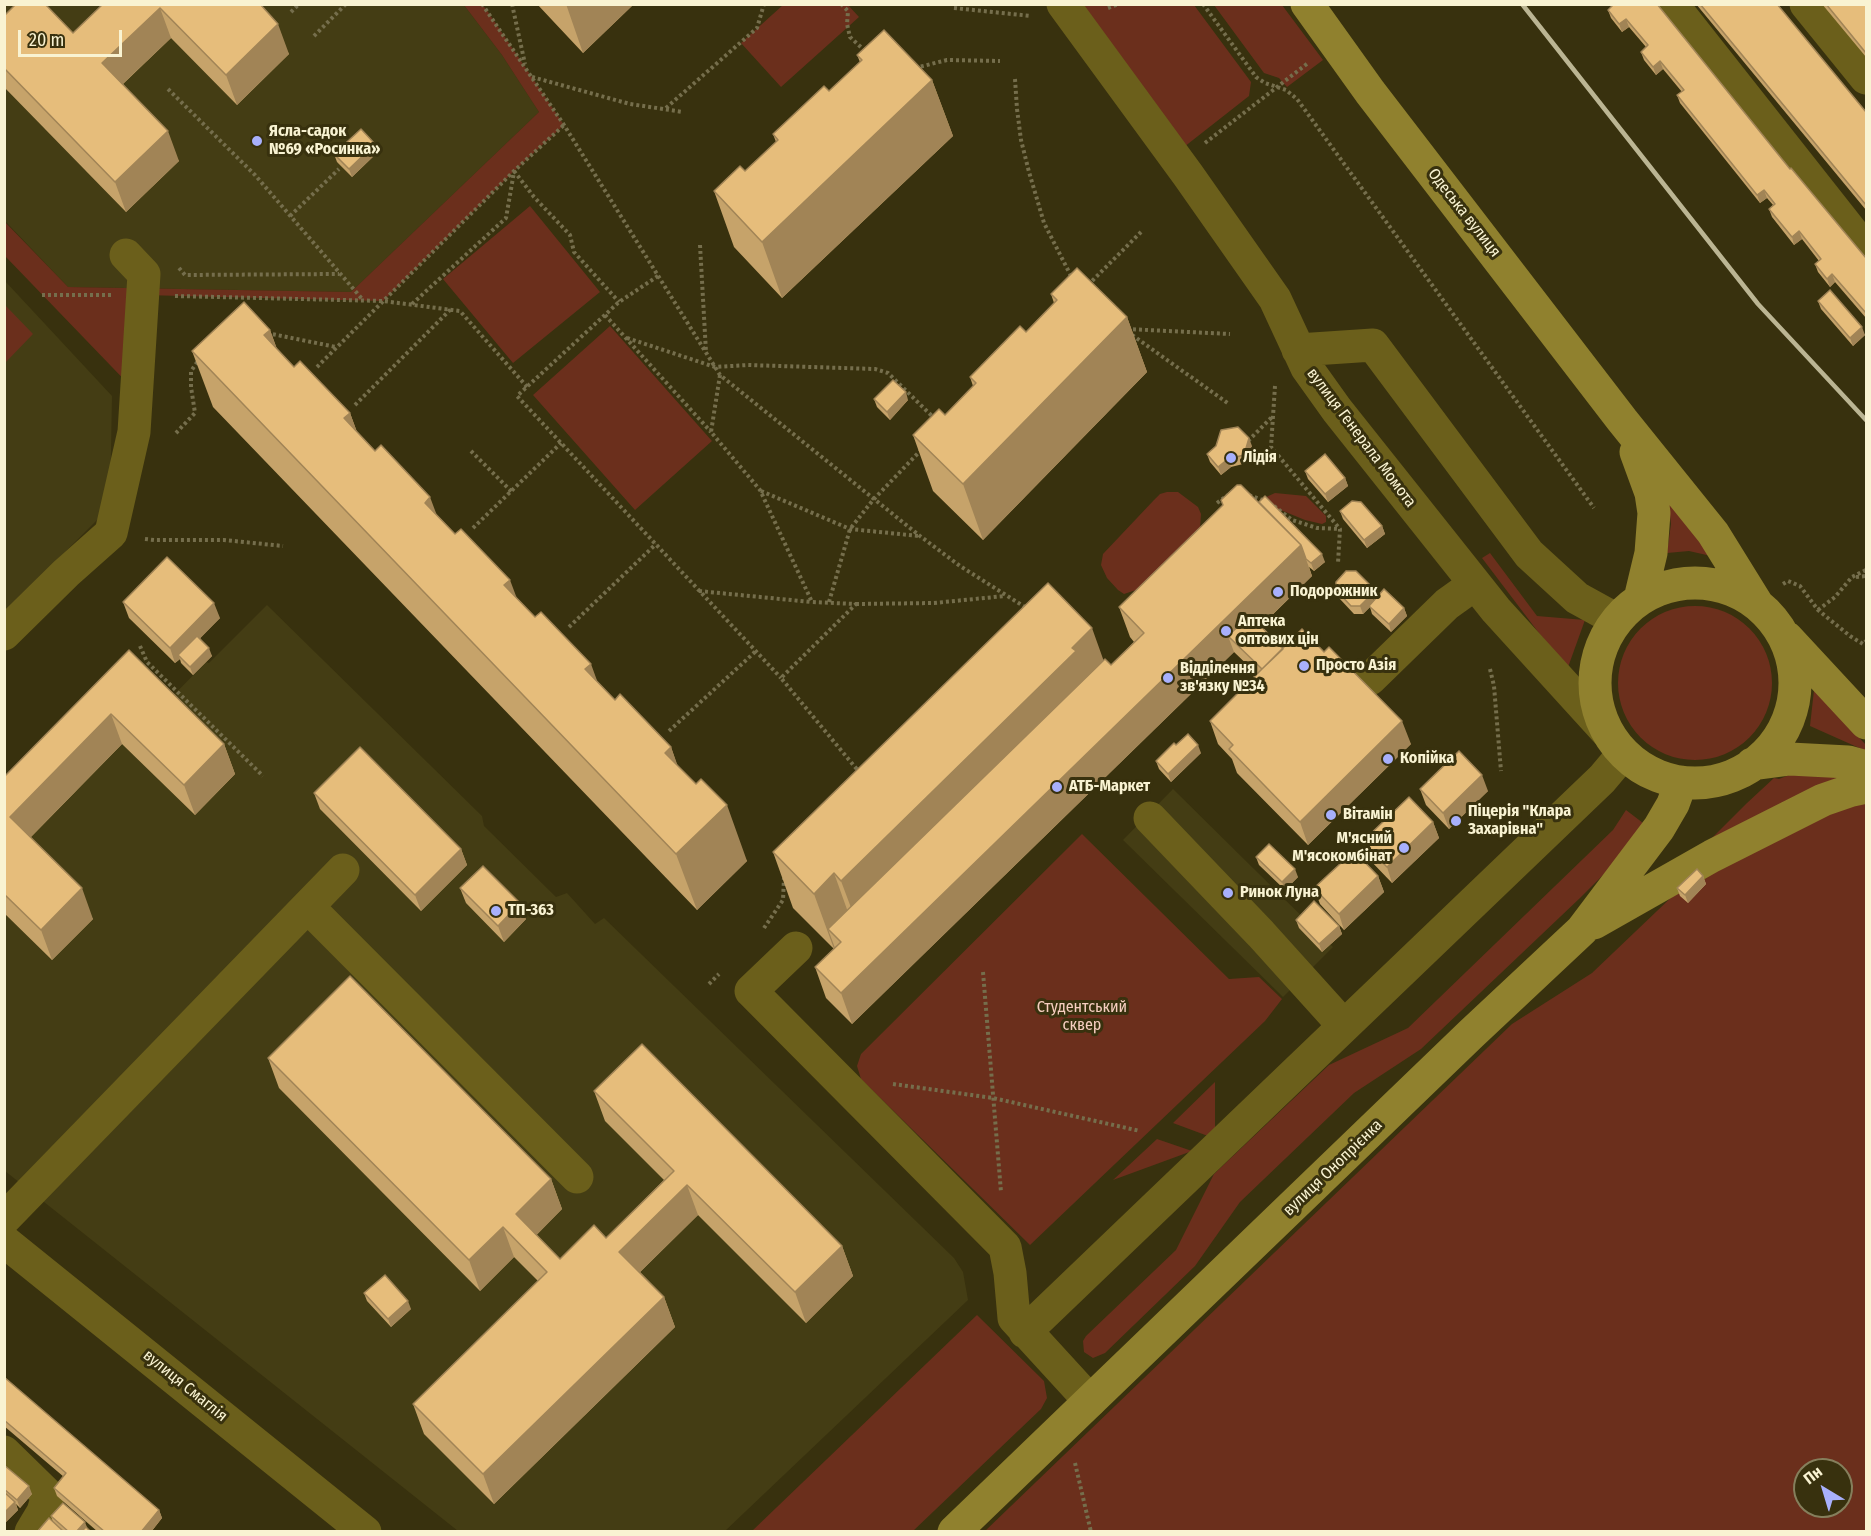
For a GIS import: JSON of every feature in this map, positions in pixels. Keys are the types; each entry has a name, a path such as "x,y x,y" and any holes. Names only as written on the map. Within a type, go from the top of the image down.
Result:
{"main road":[{"name":"Одеська вулиця","path":"1307,4 1370,92 1622,420 1713,533 1757,603"},
{"name":"Одеська вулиця","path":"1622,420 1651,493 1654,513 1651,554 1629,609"},
{"path":"1782,632 1794,667 1793,704 1778,737 1767,752 1752,764 1736,774 1719,780 1700,783 1681,782 1665,779 1649,772 1615,743 1596,700 1596,666 1607,634 1629,609 1654,591 1685,582 1701,582 1732,589 1757,603 1866,723"},
{"path":"1752,764 1790,759 1848,762 1866,767"},
{"name":"вулиця Онопрієнка","path":"954,1532 1582,930 1659,828 1673,804 1681,782"},
{"path":"1582,930 1712,856 1822,800 1866,787"}],"street":[{"path":"1672,4 1866,250"},
{"path":"1806,4 1866,78"},
{"name":"вулиця Генерала Момота","path":"1051,11 1188,175 1275,298 1298,350 1337,410 1496,610 1615,743"},
{"path":"4,634 66,573 111,533 134,432 143,295 144,274 126,255"},
{"path":"1298,350 1373,345 1529,554 1577,598 1629,609"},
{"path":"1370,679 1447,604 1475,584"},
{"path":"1025,1332 1602,779 1615,743"},
{"path":"1150,818 1261,934 1344,1026"},
{"path":"4,1219 343,870"},
{"path":"308,907 577,1177"},
{"path":"796,948 751,991 1005,1247 1010,1273 1012,1313 1016,1322 1090,1401"},
{"name":"вулиця Смаглія","path":"4,1241 365,1532"},
{"path":"4,1452 48,1495 44,1512 31,1532"}],"path":[{"path":"291,12 299,4"},
{"path":"314,36 346,4"},
{"path":"482,4 564,125 720,375 920,536 960,566 1029,610"},
{"path":"512,4 525,68"},
{"path":"666,108 757,28 764,4"},
{"path":"842,4 848,11 847,24 850,37 870,58"},
{"path":"1203,4 1256,77 1260,81 1292,94 1297,99 1594,508"},
{"path":"954,8 1051,11"},
{"path":"908,69 947,60 1000,61"},
{"path":"532,77 607,98 683,112"},
{"path":"1015,79 1020,129 1029,172 1044,223 1075,284"},
{"path":"1199,148 1283,82"},
{"path":"168,89 250,170 364,300"},
{"path":"317,367 514,171 564,125"},
{"path":"290,216 339,169"},
{"path":"514,171 534,197 570,235 574,252 619,302"},
{"path":"412,304 507,218 514,171"},
{"path":"1083,291 1143,230"},
{"path":"700,245 706,352"},
{"path":"177,267 185,275 340,274"},
{"path":"658,276 619,302 517,396 781,678 864,778"},
{"path":"42,295 364,300 451,309 460,311 528,388"},
{"path":"354,405 451,309"},
{"path":"605,315 760,490 812,602"},
{"path":"1230,334 1123,328 1230,404"},
{"path":"257,334 266,333 337,347"},
{"path":"627,338 715,367 748,365 875,369 888,373 940,423"},
{"path":"176,433 195,413 191,371 201,356"},
{"path":"711,432 720,375"},
{"path":"1275,386 1270,447 1340,529 1338,563"},
{"path":"1247,442 1273,417"},
{"path":"473,528 561,443"},
{"path":"829,602 850,529 873,500 928,443"},
{"path":"471,451 512,492"},
{"path":"760,490 850,529 920,536"},
{"path":"1216,503 1231,492"},
{"path":"1242,494 1271,504 1292,520 1317,528 1340,529"},
{"path":"111,533 154,540 224,540 283,546"},
{"path":"569,627 656,544"},
{"path":"1818,610 1835,597 1852,577 1866,570"},
{"path":"1852,577 1866,576"},
{"path":"1757,603 1788,581 1800,586 1818,610 1850,636 1863,644 1866,641"},
{"path":"699,591 856,604 934,603 1006,596"},
{"path":"781,678 856,604"},
{"path":"140,646 147,662 263,776"},
{"path":"669,731 756,651"},
{"path":"1490,669 1494,686 1501,771"},
{"path":"763,929 783,900 785,869"},
{"path":"709,984 725,969"},
{"path":"983,972 1005,1247"},
{"path":"892,1084 993,1098 1140,1131"},
{"path":"1066,1424 1091,1532"}],"shaded area":[{"name":"Ясла-садок №69 «Росинка»","path":"5,5 464,5 502,55 539,112 351,292 68,287 5,221"},
{"path":"5,281 112,396 110,507 5,612"},
{"path":"267,605 482,816 484,826 556,897 567,893 595,924 604,918 954,1258 963,1272 968,1300 725,1531 458,1531 5,1171 4,819 165,704"},
{"name":"Ринок Луна","path":"1173,789 1333,947 1283,997 1123,840"}],"green space":[{"path":"464,5 482,5 486,9 564,125 514,171 383,301 143,295 137,393 5,256 4,221 68,287 351,292 539,112 502,55"},
{"path":"783,5 848,5 859,17 781,87 741,43"},
{"path":"1080,5 1194,5 1251,82 1249,96 1184,147"},
{"path":"1214,5 1282,5 1323,60 1287,87 1279,78 1264,73"},
{"path":"530,206 600,292 513,363 443,279"},
{"path":"5,305 33,334 5,363"},
{"path":"610,326 712,441 635,510 533,395"},
{"path":"1178,492 1198,507 1201,514 1200,528 1139,589 1124,594 1107,578 1101,565 1103,554 1160,494"},
{"path":"1275,493 1306,496 1326,516 1326,522 1322,524 1305,520 1266,504 1264,498"},
{"path":"1668,498 1711,556 1689,551 1667,553 1671,524"},
{"path":"1490,553 1537,616 1585,620 1567,670 1482,558"},
{"path":"1695,606 1724,612 1738,619 1749,629 1759,640 1766,654 1772,683 1766,712 1759,726 1749,737 1738,747 1724,754 1695,760 1666,754 1652,747 1641,737 1631,726 1624,712 1618,683 1624,654 1631,640 1641,629 1652,619 1666,612"},
{"path":"1814,690 1866,745 1866,751 1810,726"},
{"path":"1797,772 1833,773 1866,795 1866,1531 984,1532 1512,1024 1592,973 1701,869 1702,848 1774,778 1779,779"},
{"path":"1626,810 1643,823 1627,851 1580,898 1421,1049 1354,1093 1240,1202 1195,1266 1105,1353 1093,1358 1084,1352 1083,1341 1086,1336 1176,1250 1214,1174 1329,1065 1408,1028 1613,830"},
{"name":"Студентський сквер","path":"1082,834 1229,979 1259,977 1282,999 1265,1021 1030,1245 861,1079 857,1066 861,1054"},
{"path":"1215,1082 1215,1129 1208,1136 1173,1123"},
{"path":"1157,1139 1192,1151 1113,1180"},
{"path":"977,1315 1044,1381 1047,1398 1041,1409 913,1531 752,1531"}],"building":[{"path":"16,4 45,4 73,33 103,4 260,4 278,24 226,75 160,8 102,63 168,131 115,182 4,68 4,16"},
{"path":"1614,4 1657,4 1790,169 1866,258 1866,313 1832,274 1827,279 1815,264 1821,259 1799,231 1792,237 1769,209 1775,204 1764,190 1757,195 1677,95 1684,90 1660,61 1653,67 1641,52 1648,45 1626,19 1619,24 1608,10"},
{"path":"1700,4 1777,4 1866,112 1866,205"},
{"path":"1826,4 1866,4 1866,53"},
{"path":"884,30 932,80 762,242 714,191 740,166 745,171 778,140 773,134 824,86 829,91 862,60 857,55"},
{"path":"361,129 375,144 349,169 334,154"},
{"path":"1077,268 1127,317 963,484 913,435 939,409 945,415 976,383 970,377 1020,326 1026,332 1057,300 1051,294"},
{"path":"1830,290 1862,327 1850,338 1818,301"},
{"path":"244,302 270,330 264,335 294,367 300,361 350,413 344,418 375,451 381,445 430,497 425,503 455,534 461,529 510,580 504,585 535,617 541,612 591,664 585,669 615,700 620,694 671,747 665,753 696,784 701,779 727,805 676,854 192,351"},
{"path":"893,380 906,392 887,412 874,399"},
{"name":"Лідія","path":"1238,427 1249,438 1244,455 1228,459 1218,467 1207,454 1216,446 1221,430"},
{"path":"1325,454 1345,478 1325,494 1305,471"},
{"path":"1237,485 1241,485 1301,545 841,993 815,967 841,942 828,929 1105,659 1111,665 1144,633 1119,607 1223,505 1221,500"},
{"path":"1265,496 1322,554 1311,563 1306,559 1301,545 1259,502"},
{"path":"1352,501 1361,502 1382,526 1364,540 1340,511"},
{"path":"167,557 214,603 170,648 123,602"},
{"path":"1346,571 1356,571 1370,585 1371,595 1360,606 1351,606 1336,590 1336,582"},
{"path":"1048,583 1092,628 1072,648 1076,651 841,881 834,873 814,894 773,852"},
{"path":"1384,589 1404,608 1389,624 1369,606"},
{"path":"1250,615 1283,649 1262,669 1228,636"},
{"path":"1302,629 1324,652 1329,647 1402,721 1300,822 1229,749 1233,745 1210,721"},
{"path":"197,636 209,648 190,667 178,655"},
{"path":"129,650 224,744 184,785 111,714 10,817 82,888 41,930 4,894 4,777"},
{"path":"1188,734 1198,745 1168,774 1156,761 1174,743 1176,745"},
{"path":"360,747 461,849 415,895 314,793"},
{"path":"1459,751 1482,775 1443,813 1420,789"},
{"path":"1409,797 1433,822 1387,867 1362,842"},
{"path":"1269,844 1295,869 1282,882 1256,857"},
{"path":"1354,851 1378,876 1339,914 1314,888"},
{"path":"483,866 520,903 498,926 460,888"},
{"path":"1697,869 1703,876 1685,895 1677,888"},
{"path":"1314,901 1339,926 1319,944 1296,920"},
{"path":"350,976 551,1179 516,1214 560,1259 594,1225 606,1238 674,1171 594,1091 642,1044 842,1246 795,1292 687,1185 619,1252 664,1297 483,1474 413,1404 547,1272 503,1227 469,1260 268,1058"},
{"path":"385,1275 408,1301 388,1319 364,1293"},
{"path":"4,1377 159,1510 141,1532 105,1532 54,1488 66,1473 4,1420"},
{"path":"4,1465 29,1486 17,1500 4,1489"},
{"path":"4,1492 15,1502 4,1513"},
{"path":"63,1503 85,1522 76,1532 69,1532 51,1516"},
{"path":"49,1518 64,1532 37,1532"},
{"path":"86,1527 91,1532 81,1532"}],"railway":[{"path":"1522,4 1758,304 1866,420"}],"place":[{"name":"Ясла-садок №69 «Росинка»","path":"257,141"},
{"name":"Лідія","path":"1231,458"},
{"name":"Подорожник","path":"1278,592"},
{"name":"Аптека оптових цін","path":"1226,631"},
{"name":"Просто Азія","path":"1304,666"},
{"name":"Відділення зв'язку №34","path":"1168,678"},
{"name":"Копійка","path":"1388,759"},
{"name":"АТБ-Маркет","path":"1057,787"},
{"name":"Вітамін","path":"1331,815"},
{"name":"Піцерія \"Клара Захарівна\"","path":"1456,821"},
{"name":"М'ясний М'ясокомбінат","path":"1404,848"},
{"name":"Ринок Луна","path":"1228,893"},
{"name":"ТП-363","path":"496,911"}]}
